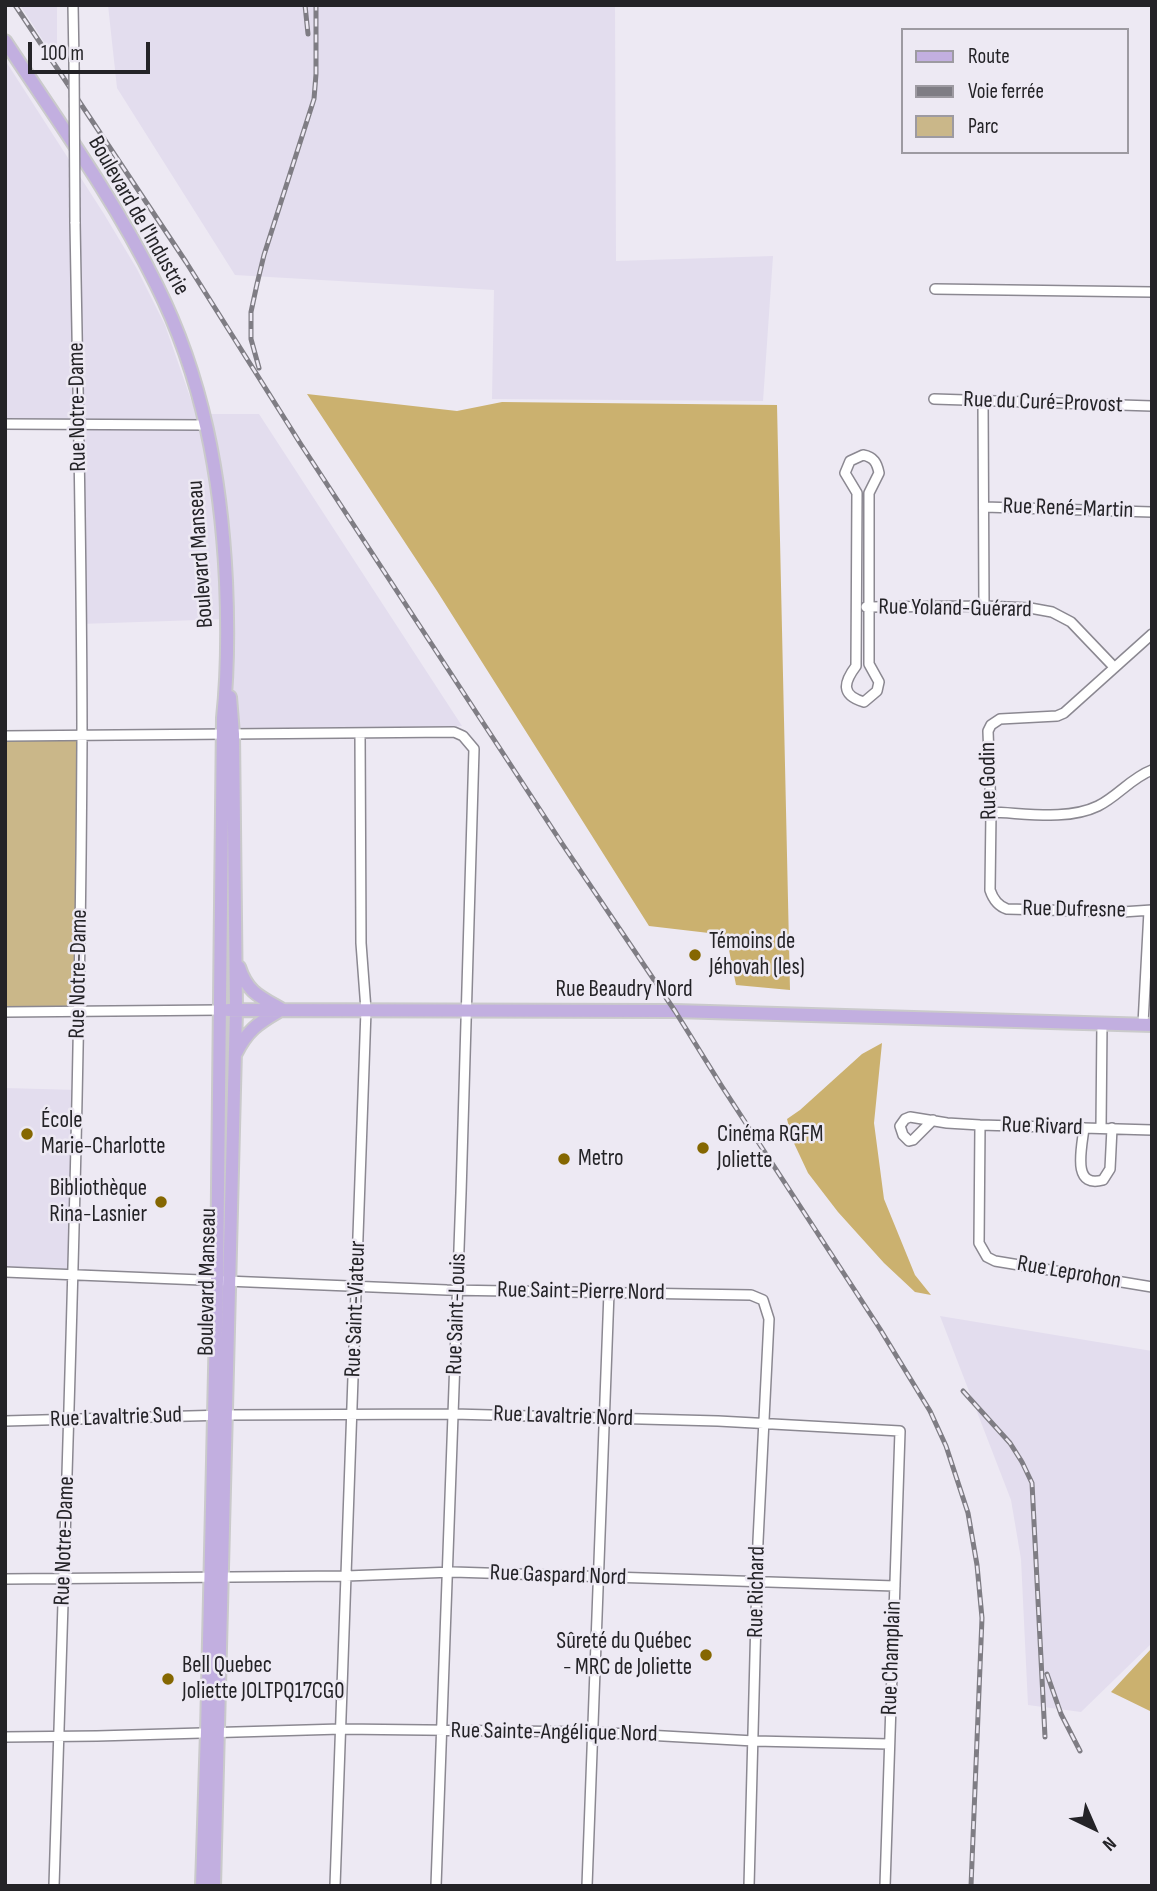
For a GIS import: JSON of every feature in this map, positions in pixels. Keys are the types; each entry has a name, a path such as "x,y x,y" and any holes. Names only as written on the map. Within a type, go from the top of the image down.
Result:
{"main road":[{"name":"Boulevard de l'Industrie","path":"5,41 91,172 156,284 181,342 206,425"},
{"name":"Boulevard Manseau","path":"206,425 221,503 228,619 227,680 233,713 228,734 221,1010 223,1281"},
{"name":"Boulevard Manseau","path":"214,1886 213,1732 223,1281 236,1010 228,734"},
{"path":"234,954 249,989 282,1010 259,1022 243,1040 234,1057"},
{"name":"Rue Beaudry Nord","path":"221,1010 675,1011 1148,1024"},
{"name":"Boulevard Manseau","path":"202,1886 213,1732"}],"street":[{"name":"Rue Notre-Dame","path":"54,1886 74,1274 82,737 74,5"},
{"path":"935,289 1152,292"},
{"name":"Rue du Curé-Provost","path":"934,399 1152,406"},
{"path":"983,401 984,606"},
{"path":"5,424 206,425"},
{"path":"863,455 870,456 876,462 879,473 869,493 869,664 879,682 877,691 864,702 849,694 846,687 856,666 857,607 857,493 845,472 850,461 863,455"},
{"name":"Rue René-Martin","path":"984,507 1152,512"},
{"name":"Rue Yoland-Guérard","path":"857,607 984,606 1052,612 1072,622 1114,667"},
{"name":"Rue Godin","path":"998,903 992,898 990,890 988,732 991,725 1000,719 1061,715 1152,634"},
{"name":"Rue Saint-Louis","path":"360,733 454,732 474,749 475,764 436,1886"},
{"path":"5,736 360,733"},
{"name":"Rue Saint-Viateur","path":"335,1886 366,1010 361,943 360,733"},
{"path":"991,812 1068,815 1083,812 1100,805 1140,775 1152,770"},
{"name":"Rue Dufresne","path":"998,903 1007,909 1122,912 1150,910"},
{"path":"1148,1024 1150,910"},
{"path":"5,1012 221,1010"},
{"path":"1101,1128 1102,1023"},
{"name":"Rue Rivard","path":"933,1121 1152,1130"},
{"name":"Rue Leprohon","path":"980,1125 979,1243 987,1257 995,1261 1152,1287"},
{"path":"1084,1128 1080,1165 1086,1179 1096,1182 1103,1180 1110,1169 1112,1128"},
{"name":"Rue Saint-Pierre Nord","path":"5,1272 458,1290 751,1295 763,1300"},
{"path":"587,1886 609,1292"},
{"name":"Rue Richard","path":"749,1886 763,1423 769,1319 763,1300"},
{"name":"Rue Lavaltrie Nord","path":"220,1415 453,1414 763,1423 900,1431"},
{"name":"Rue Lavaltrie Sud","path":"5,1422 220,1415"},
{"name":"Rue Champlain","path":"885,1886 900,1431"},
{"name":"Rue Gaspard Nord","path":"5,1579 448,1573 895,1586"},
{"name":"Rue Sainte-Angélique Nord","path":"5,1737 341,1729 592,1732 754,1741 889,1744"}],"shaded area":[{"path":"20,5 57,5 57,62"},
{"path":"108,5 615,5 616,261 773,256 763,401 492,399 494,290 235,275 117,88"},
{"path":"5,60 137,269 165,325 196,414 259,414 462,726 233,734 228,619 80,624 75,423 5,422"},
{"path":"307,394 457,411 502,402 777,405 790,990 736,985 726,935 649,926 437,591"},
{"path":"882,1043 874,1123 884,1199 915,1275 931,1295 915,1292 884,1263 838,1212 808,1173 792,1139 787,1119 862,1054"},
{"path":"5,1088 78,1090 74,1274 5,1272"},
{"path":"940,1316 1152,1351 1152,1643 1081,1712 1028,1705 1021,1559 1011,1500"},
{"path":"1152,1648 1152,1712 1111,1692"}],"green space":[{"path":"5,736 82,737 79,1012 5,1012"}],"railway":[{"path":"15,5 186,262 300,443 563,845 675,1011 930,1411 946,1446 968,1513 982,1618 971,1886"},
{"path":"305,5 308,34"},
{"path":"259,368 251,339 251,312 264,255 314,99 316,5"},
{"path":"963,1391 1010,1443 1032,1483 1045,1737"},
{"path":"1047,1674 1061,1714 1080,1751"}],"place":[{"name":"Témoins de Jéhovah (les)","path":"695,955"},
{"name":"École Marie-Charlotte","path":"27,1134"},
{"name":"Cinéma RGFM Joliette","path":"703,1148"},
{"name":"Metro","path":"564,1159"},
{"name":"Bibliothèque Rina-Lasnier","path":"161,1202"},
{"name":"Sûreté du Québec - MRC de Joliette","path":"706,1655"},
{"name":"Bell Quebec Joliette JOLTPQ17CG0","path":"168,1679"}]}
